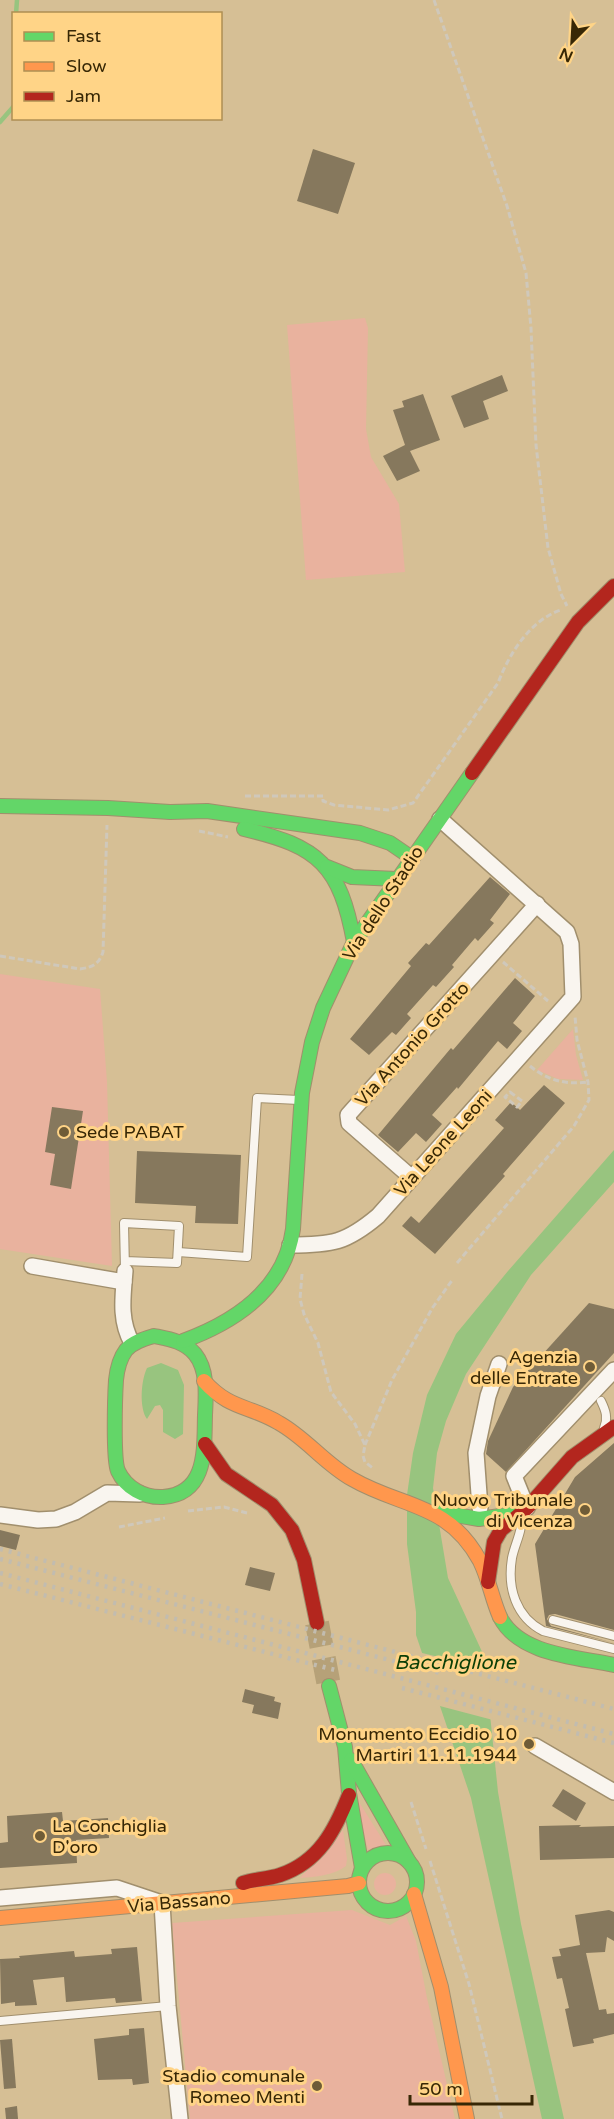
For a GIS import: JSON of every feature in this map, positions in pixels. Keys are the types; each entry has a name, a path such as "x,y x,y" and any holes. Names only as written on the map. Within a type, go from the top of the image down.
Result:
{"main road":[{"name":"Via dello Stadio","path":"183,1341 227,1323 259,1298 273,1282 297,1245 296,1192 301,1100 308,1054 332,984 354,942 578,622 614,586"},
{"path":"0,806 108,808 170,812 207,811 360,833 390,843 412,858"},
{"path":"170,812 206,822 275,835 299,844 327,867 351,877 397,879"},
{"path":"327,867 342,891 351,921 354,942"},
{"name":"Via dello Stadio","path":"202,1366 227,1323"},
{"path":"154,1336 183,1341 202,1366 205,1439 202,1466 194,1482 187,1489 170,1497 159,1498 143,1494 130,1487 123,1480 115,1461 116,1381 121,1359 132,1343 154,1336"},
{"path":"204,1381 225,1402 279,1422 351,1479 374,1489 450,1519 491,1518 524,1510"},
{"path":"205,1439 222,1417 232,1411 246,1411"},
{"path":"488,1583 494,1542 498,1534 524,1510 572,1457 614,1427"},
{"path":"205,1439 213,1458 230,1478 255,1492 274,1507 296,1537 307,1574 317,1623"},
{"path":"194,1482 208,1478 230,1478"},
{"path":"450,1519 480,1561 495,1610 504,1625 516,1637 529,1644 614,1665"},
{"path":"329,1686 345,1747 349,1793 362,1868 358,1883 362,1895 367,1902 381,1910 397,1910 404,1906 414,1894"},
{"path":"345,1747 416,1877 414,1894 441,1987 467,2119"},
{"path":"215,1899 246,1882 279,1875 298,1867 312,1857 333,1834 349,1793"},
{"path":"362,1868 371,1859 386,1853 402,1857 409,1862"},
{"name":"Via Bassano","path":"0,1918 348,1886 358,1883"}],"street":[{"path":"440,819 567,932 571,945 573,997"},
{"name":"Via Antonio Grotto","path":"412,1178 349,1123 348,1115 537,904"},
{"name":"Via Leone Leoni","path":"297,1245 326,1245 357,1233 378,1216 573,997"},
{"path":"32,1266 125,1271 122,1318 126,1333 132,1343"},
{"path":"480,1508 476,1453 488,1396 500,1365"},
{"path":"524,1510 514,1476 614,1370"},
{"path":"107,1493 115,1461"},
{"path":"0,1515 38,1520 56,1519 75,1512 107,1493 143,1494"},
{"path":"535,1746 614,1792"},
{"path":"0,1898 117,1888 162,1904 168,2006 180,2119"}],"lane":[{"path":"178,1252 247,1257 257,1098 301,1100"},
{"path":"124,1223 179,1226 177,1263 125,1271 124,1223"},
{"path":"598,1437 607,1421 606,1410 601,1401"},
{"path":"524,1510 512,1559 514,1602 523,1616 533,1626 543,1631 614,1649"},
{"path":"553,1620 614,1636"},
{"path":"0,2021 168,2006"}],"path":[{"path":"323,796 323,801 334,805 388,810 413,803 498,683 507,661 517,646 534,627 554,612 569,608 561,594 549,548 536,445 526,273 507,206 456,56 434,0"},
{"path":"0,956 80,969 93,967 100,960 103,951 108,824"},
{"path":"194,830 235,838"},
{"path":"493,953 560,1011"},
{"path":"457,1263 574,1126 589,1100 588,1082 577,1040 573,997"},
{"path":"520,1057 543,1076 552,1080 564,1083 588,1082"},
{"path":"510,1092 522,1101 517,1107 505,1097 510,1092"},
{"path":"297,1245 300,1299 304,1314 318,1343 332,1392 355,1424 365,1445"},
{"path":"375,1469 365,1461 363,1456 365,1445 392,1380 432,1307 453,1279"},
{"path":"179,1514 224,1507 254,1516"},
{"path":"119,1527 168,1517"},
{"path":"411,1802 469,1984 502,2119"},
{"path":"462,1985 469,1984"}],"shaded area":[{"path":"365,318 368,328 366,429 371,457 399,504 405,572 306,580 287,325"},
{"path":"0,974 100,989 107,1082 112,1266 0,1249"},
{"path":"573,1029 576,1055 583,1080 558,1079 537,1070"},
{"path":"354,1794 386,1845 368,1849"},
{"path":"343,1830 346,1866 331,1873 300,1878"},
{"path":"385,1873 393,1876 396,1884 393,1892 385,1895 377,1892 374,1884 377,1876"},
{"path":"352,1910 390,1925 406,1916 416,1941 455,2119 190,2119 172,1923"}],"water":[{"name":"Bacchiglione","path":"614,1150 614,1182 531,1275 466,1374 446,1421 437,1453 433,1488 448,1578 484,1656 498,1792 521,1924 564,2119 542,2119 471,1798 416,1635 416,1612 407,1544 407,1495 413,1453 427,1395 456,1334"},
{"path":"161,1363 178,1370 184,1385 183,1434 175,1439 163,1432 163,1410 160,1405 155,1406 147,1419 144,1414 142,1387 145,1373 147,1368"}],"pier":[{"path":"418,1652 488,1669 493,1720 436,1705"}],"building":[{"path":"313,149 355,163 338,214 297,201"},
{"path":"502,375 508,391 483,401 489,419 464,428 451,396"},
{"path":"423,394 440,440 410,451 420,471 397,481 383,456 405,445 393,410 404,407 402,401"},
{"path":"490,877 510,894 490,920 494,923 478,941 475,938 452,965 454,967 436,987 433,985 407,1014 411,1018 396,1035 392,1032 369,1055 350,1039 411,966 408,963 426,943 429,945"},
{"path":"515,978 535,996 513,1023 522,1031 507,1049 498,1041 458,1089 457,1087 432,1115 442,1124 426,1142 416,1133 398,1152 378,1135 451,1048 453,1050"},
{"path":"544,1085 565,1103 503,1174 505,1176 435,1254 402,1226 411,1216 419,1223 504,1128 495,1120 511,1102 520,1110"},
{"name":"Sede PABAT","path":"52,1107 83,1111 71,1189 50,1185 55,1154 45,1152"},
{"path":"137,1151 241,1155 238,1224 195,1223 196,1206 135,1203"},
{"path":"589,1303 614,1309 614,1353 506,1472 486,1454 488,1441 513,1387"},
{"name":"Nuovo Tribunale di Vicenza","path":"614,1443 614,1630 555,1614 549,1615 547,1619 551,1626 614,1643 546,1626 535,1544 575,1477"},
{"path":"0,1530 20,1535 16,1550 0,1546"},
{"path":"250,1567 275,1573 270,1591 245,1585"},
{"path":"245,1689 275,1697 274,1701 281,1703 278,1719 252,1713 254,1705 242,1702"},
{"path":"563,1789 586,1803 576,1821 552,1806"},
{"path":"62,1812 63,1821 108,1818 109,1838 76,1840 77,1863 0,1868 0,1843 8,1842 7,1816"},
{"path":"581,1825 579,1827 614,1826 614,1858 540,1860 539,1826"},
{"path":"609,1910 614,1912 614,1941 607,1937 605,1952 586,1953 599,2010 606,2009 607,2014 614,2013 614,2034 593,2039 594,2043 573,2047 565,2009 569,2008 562,1978 557,1979 552,1957 561,1956 559,1949 580,1945 575,1915"},
{"path":"137,1947 142,2001 116,2003 115,1998 66,2002 64,1977 33,1980 37,2005 15,2006 15,2002 1,2004 0,1959 74,1951 75,1957 112,1954 111,1949"},
{"path":"144,2028 149,2083 133,2085 132,2079 98,2080 94,2039 129,2035 129,2029"},
{"path":"12,2039 16,2088 4,2089 0,2040"},
{"path":"17,2106 18,2119 6,2119 5,2108"}],"waterway":[{"path":"16,12 17,0"},
{"path":"0,122 12,108"}],"tunnel":[{"path":"317,1623 329,1686"}],"railway":[{"path":"0,1549 614,1709"},
{"path":"0,1559 440,1673"},
{"path":"0,1573 614,1734"},
{"path":"0,1584 335,1670"},
{"path":"402,1688 614,1743"}],"traffic: fast":[{"path":"183,1341 239,1313 268,1286 280,1269 293,1229 302,1093 312,1042 323,1008 354,942 472,773"},
{"path":"0,806 108,808 170,812 207,811 360,833 390,843 412,858"},
{"path":"244,829 291,843 322,863 333,877 341,895 354,942"},
{"path":"327,867 352,877 397,879"},
{"path":"154,1336 176,1341 195,1354 202,1367 206,1399 203,1455 196,1478 188,1488 178,1494 163,1497 149,1496 131,1487 118,1471 115,1454 116,1376 119,1364 129,1347 154,1336"},
{"path":"438,1512 479,1519 520,1513"},
{"path":"500,1617 509,1630 535,1647 614,1665"},
{"path":"329,1686 345,1747 349,1793 362,1868"},
{"path":"351,1760 409,1862"},
{"path":"388,1853 399,1855 412,1866 417,1882 415,1893 404,1906 388,1911 377,1909 364,1898 359,1882 361,1871 372,1858 388,1853"}],"traffic: slow":[{"path":"204,1381 222,1397 289,1429 352,1479 423,1509 454,1527 480,1561 500,1617"},
{"path":"0,1918 348,1886 359,1883"},
{"path":"414,1894 441,1987 467,2119"}],"traffic: jam":[{"path":"472,773 578,622 614,586"},
{"path":"488,1582 494,1542 501,1530 527,1508 572,1457 614,1427"},
{"path":"205,1444 226,1474 272,1505 292,1530 304,1560 317,1623"},
{"path":"243,1883 280,1875 305,1862 324,1843 349,1795"}],"place":[{"name":"Sede PABAT","path":"64,1132"},
{"name":"Agenzia delle Entrate","path":"590,1367"},
{"name":"Nuovo Tribunale di Vicenza","path":"585,1510"},
{"name":"Monumento Eccidio 10 Martiri 11.11.1944","path":"529,1744"},
{"name":"La Conchiglia D'oro","path":"40,1836"},
{"name":"Stadio comunale Romeo Menti","path":"317,2086"}]}
